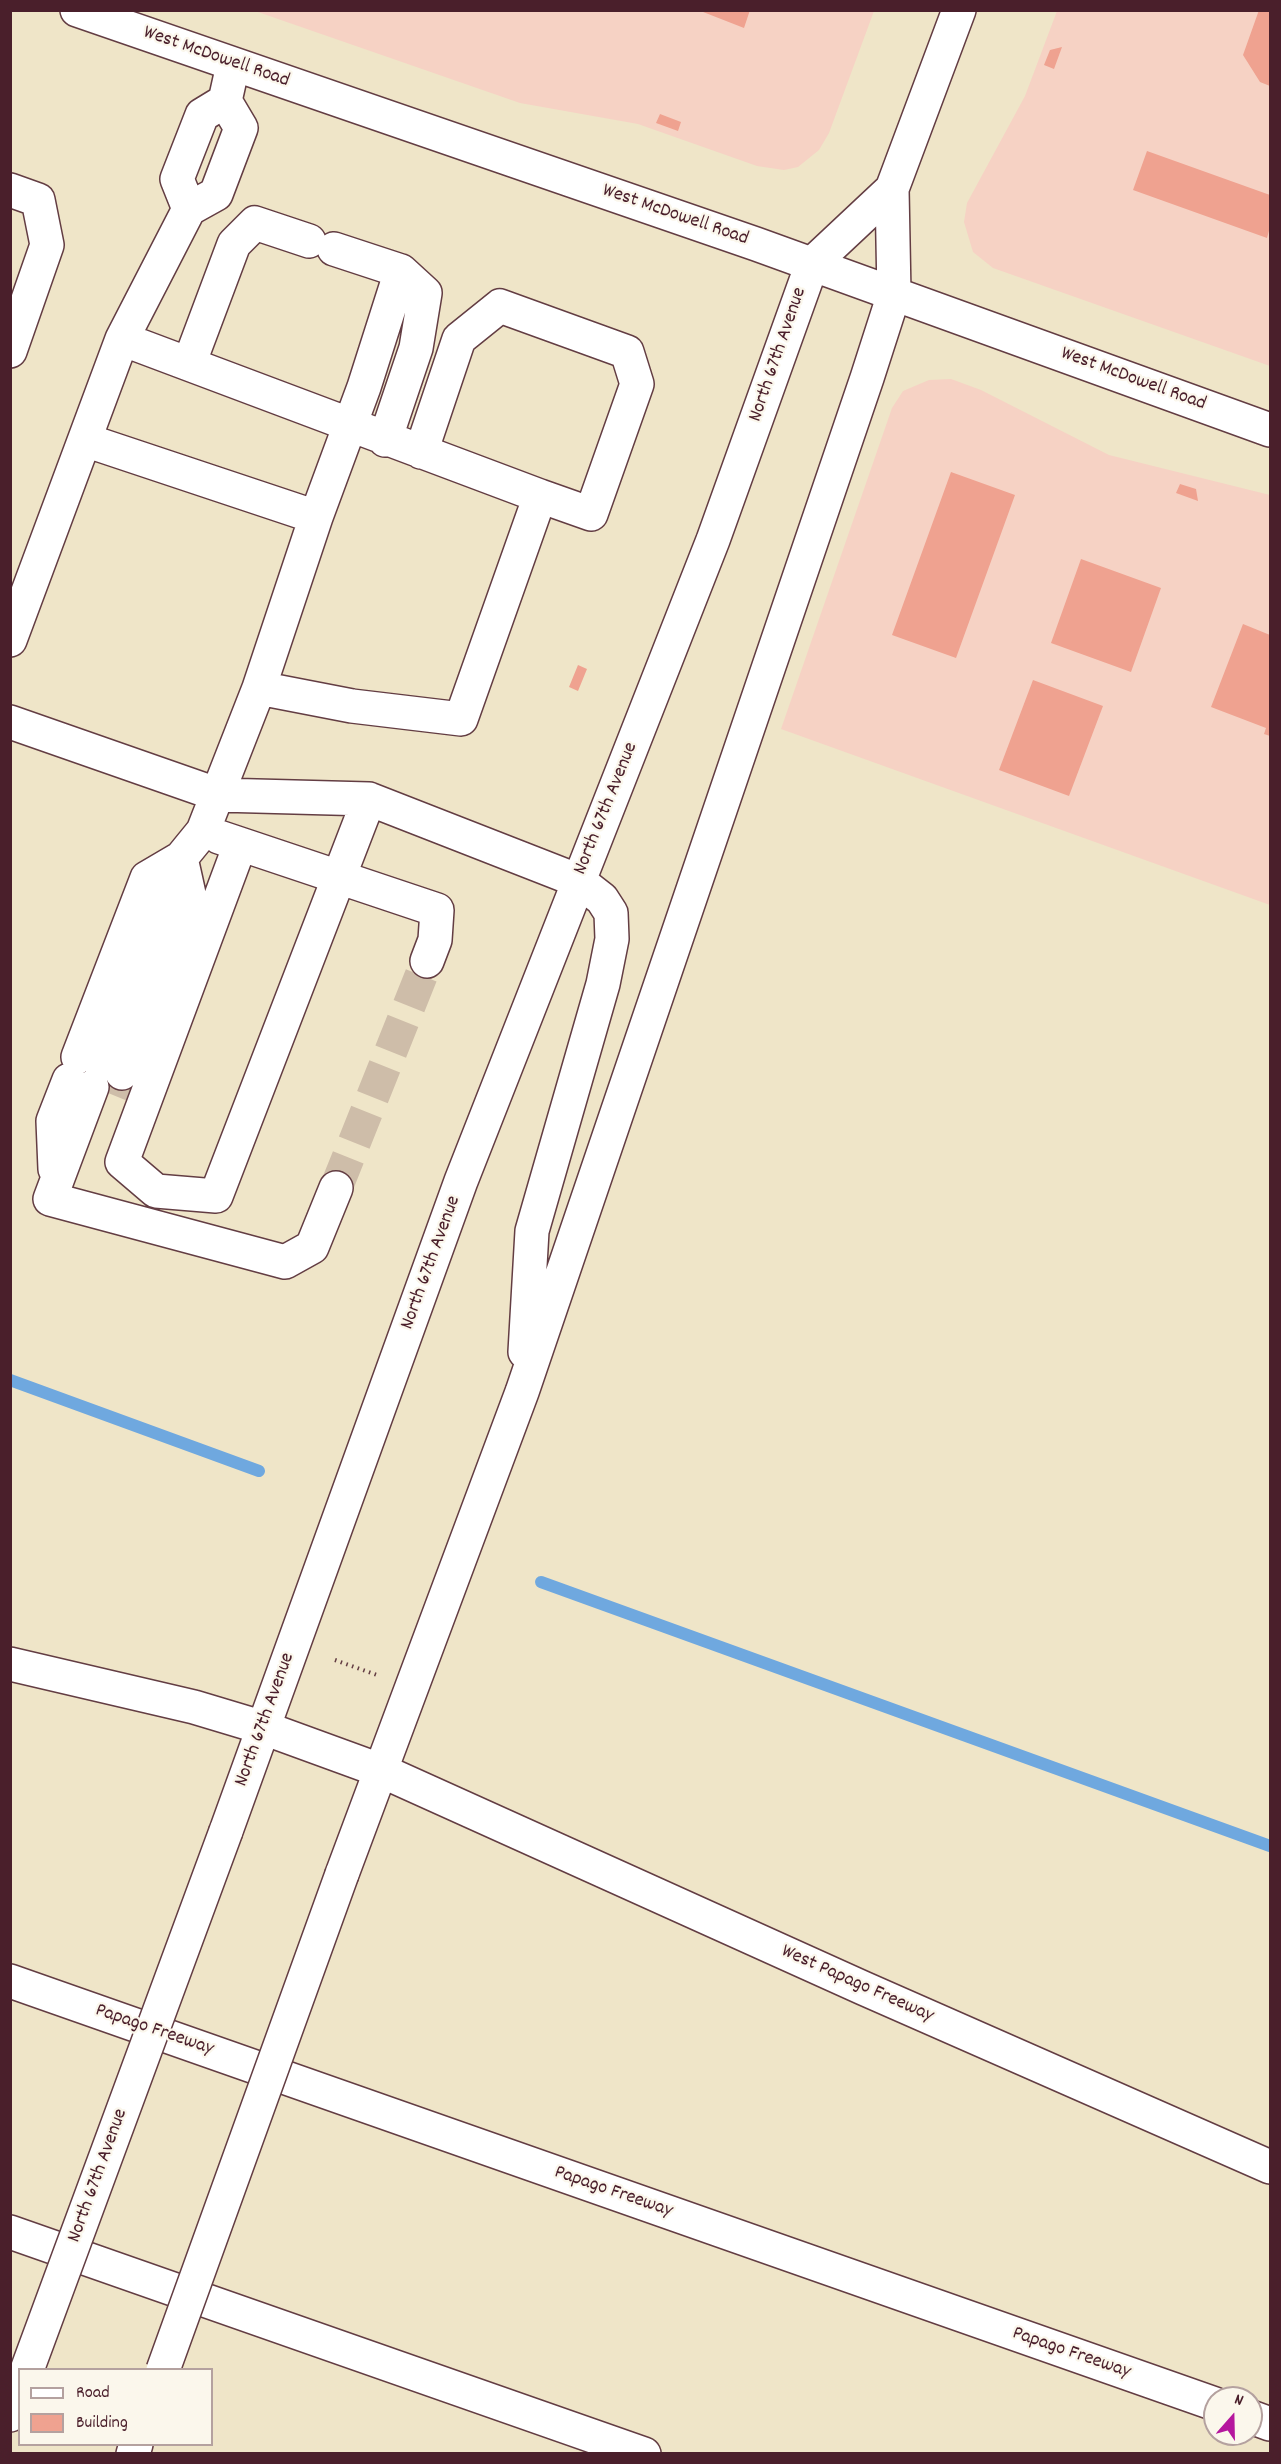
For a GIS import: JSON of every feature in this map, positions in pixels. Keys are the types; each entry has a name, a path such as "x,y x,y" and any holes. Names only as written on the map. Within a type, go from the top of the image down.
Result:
{"main road":[{"name":"West McDowell Road","path":"77,10 812,264 1270,430"},
{"name":"North 67th Avenue","path":"164,2368 342,1874 522,1392 894,294 892,189 958,10"},
{"path":"10,640 122,339 189,209 177,180 201,115 225,101 233,65"},
{"name":"North 67th Avenue","path":"28,2368 264,1728 461,1181 713,540 812,264 892,189"},
{"path":"10,190 38,200 47,245 10,351"},
{"path":"189,364 234,244 255,223 401,271 424,293 416,348 385,440"},
{"path":"56,1180 92,1146 96,1076 181,858 203,831 219,795 259,688 401,271"},
{"path":"122,339 385,440 591,514 638,384 627,352 500,306 459,339 421,452"},
{"path":"85,440 316,517"},
{"path":"259,688 352,706 461,719 540,496"},
{"path":"10,722 219,795 369,799 579,881 602,899 611,913 612,939 603,984 532,1231 522,1392"},
{"path":"199,1239 369,799"},
{"path":"203,831 437,910 435,940 427,961"},
{"path":"216,1196 156,1191 122,1162 240,845"},
{"path":"96,1076 53,1121 56,1180 50,1199 285,1262 312,1247 336,1188"},
{"name":"West Papago Freeway","path":"10,1664 194,1707 264,1728 382,1771 863,1988 1270,2167"},
{"name":"Papago Freeway","path":"10,1981 1203,2400"},
{"path":"10,2232 644,2454"},
{"path":"10,2415 18,2395"}],"path":[{"path":"335,1660 377,1675"}],"shaded area":[{"path":"255,11 874,11 829,133 819,150 798,167 784,170 757,166 638,124 520,103"},
{"path":"1057,11 1270,11 1270,366 993,268 973,252 964,222 967,203 1025,96"},
{"path":"951,379 981,390 1109,455 1270,495 1270,905 781,729 892,408 903,391 929,380"}],"building":[{"path":"698,10 750,10 744,28"},
{"path":"1259,10 1270,10 1270,86 1260,82 1243,55"},
{"path":"1062,47 1054,69 1044,65 1050,50"},
{"path":"660,114 681,122 678,131 656,123"},
{"path":"1147,151 1270,195 1270,227 1267,238 1133,190"},
{"path":"951,472 1015,495 956,658 892,635"},
{"path":"1180,484 1196,489 1198,501 1176,493"},
{"path":"1081,559 1161,588 1131,672 1051,643"},
{"path":"1243,624 1270,635 1270,736 1264,734 1266,728 1211,707"},
{"path":"578,665 587,669 578,691 569,687"},
{"path":"1033,680 1103,706 1069,796 999,770"}],"waterway":[{"path":"10,1380 259,1471"},
{"path":"541,1582 1270,1846"}],"tunnel":[{"path":"336,1188 427,961"},
{"path":"113,1095 122,1073"}]}
